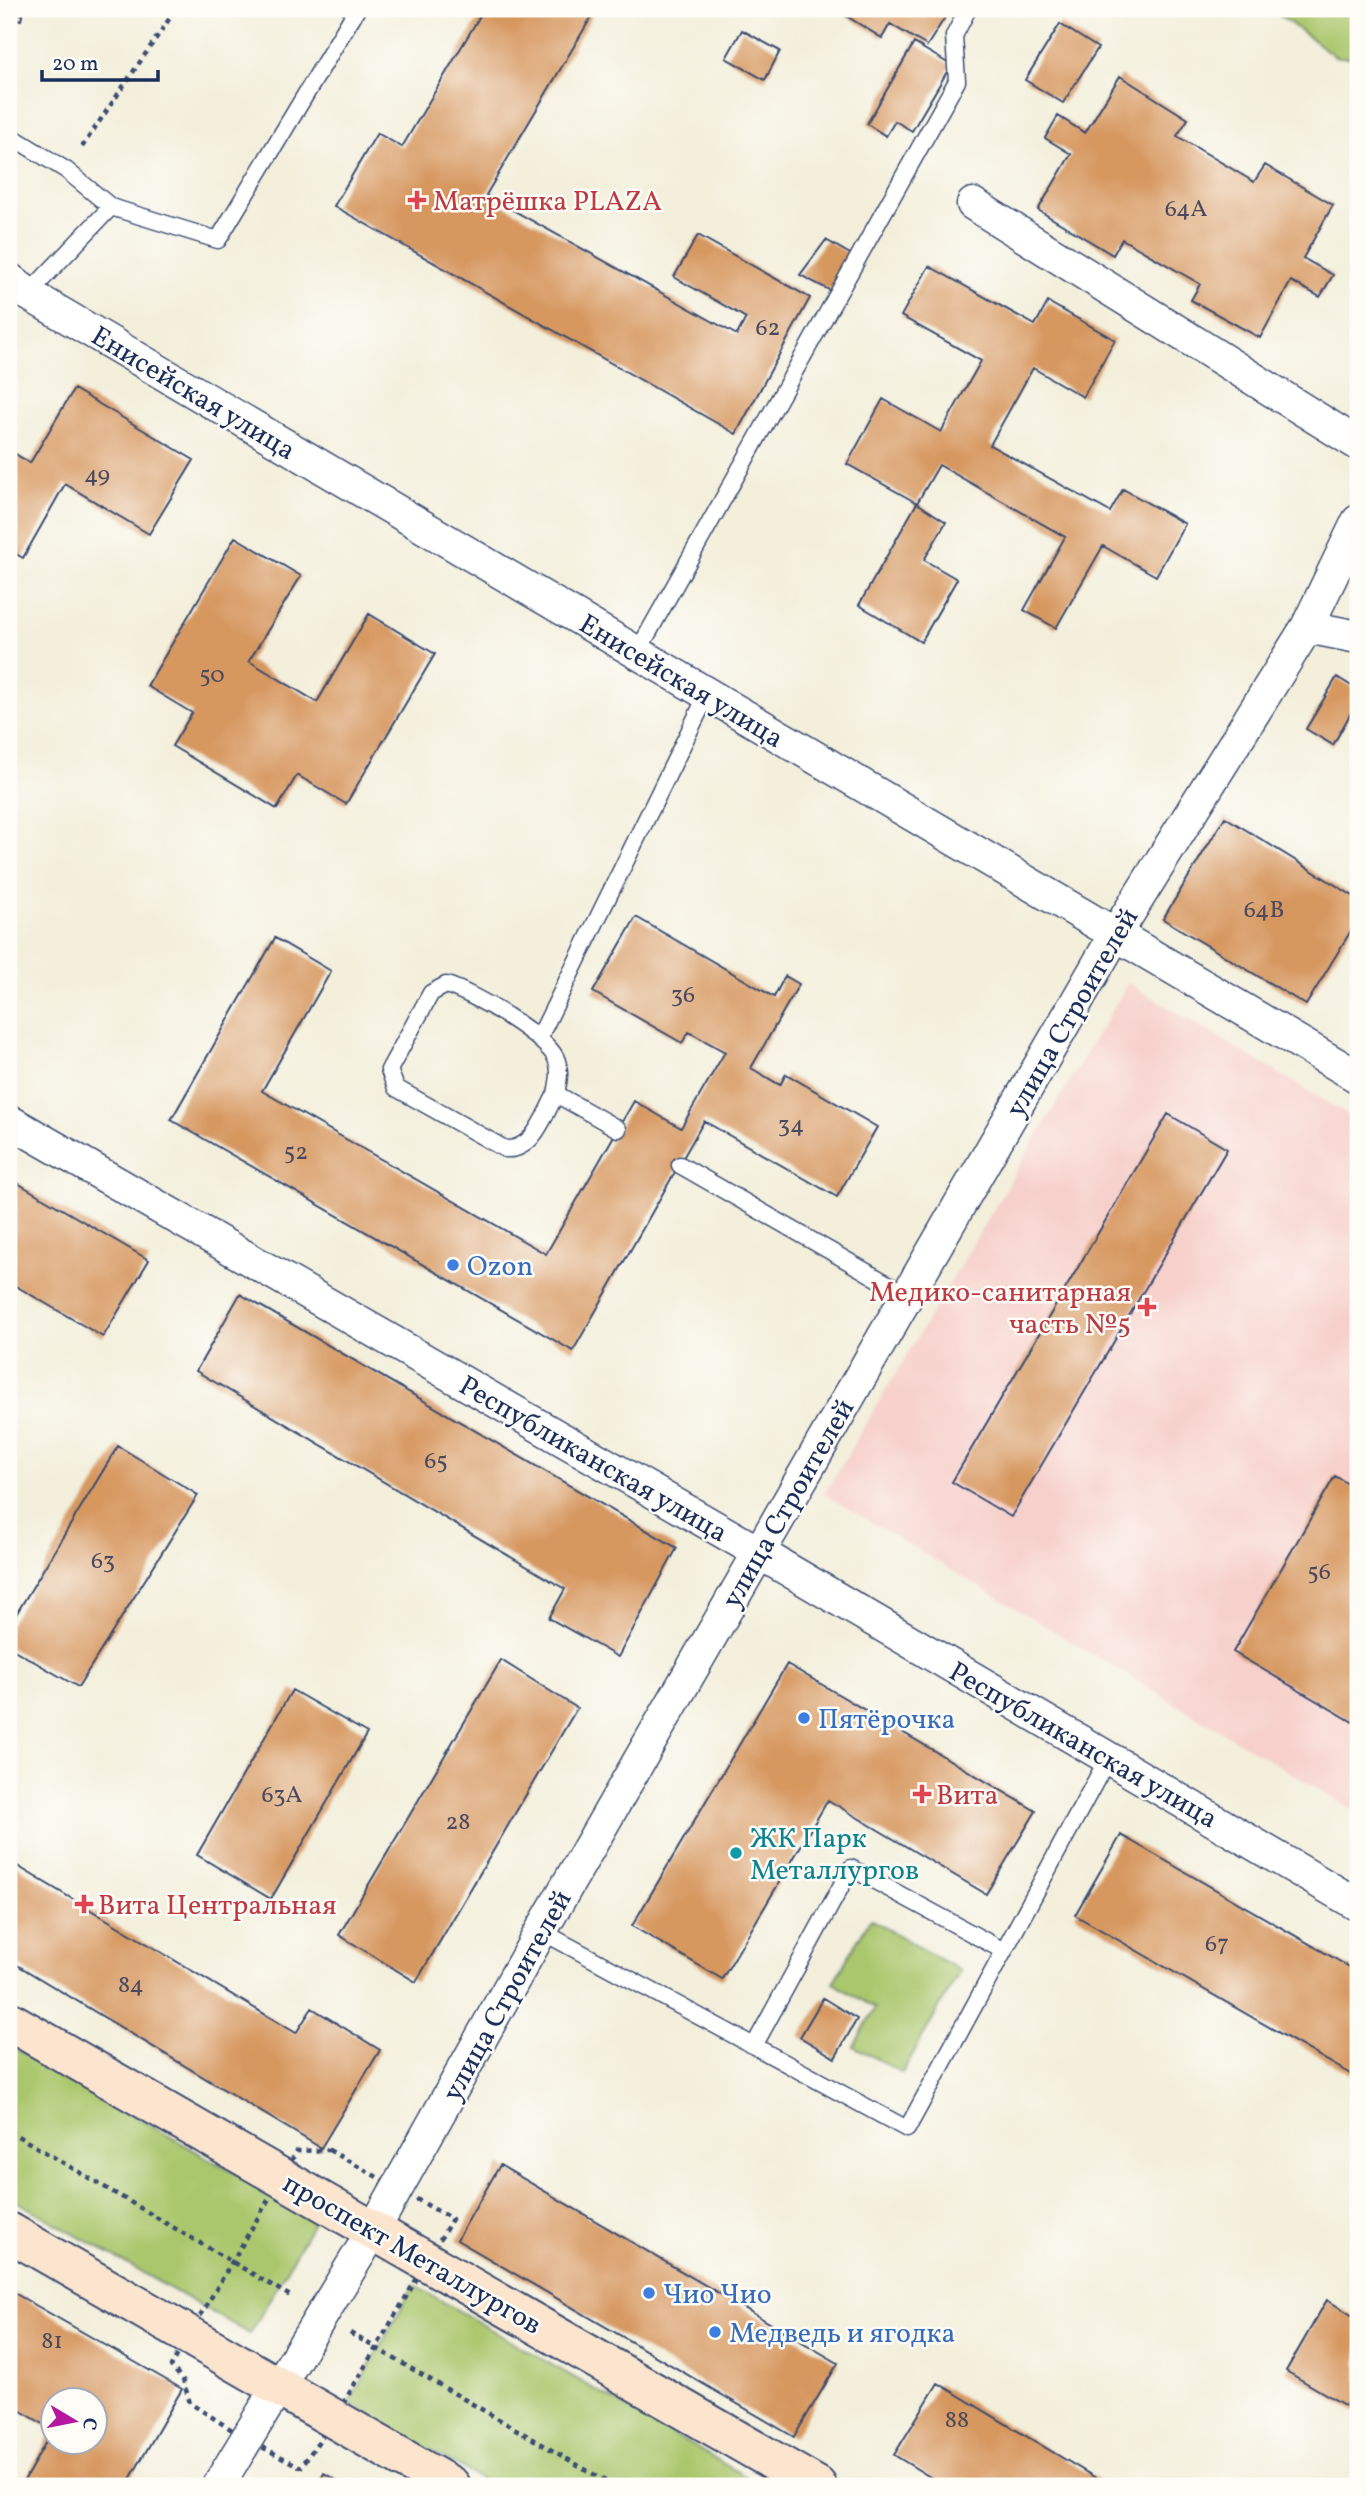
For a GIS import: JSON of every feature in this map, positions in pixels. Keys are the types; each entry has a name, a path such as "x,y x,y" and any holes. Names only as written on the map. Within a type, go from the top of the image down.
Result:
{"street":[{"path":"973,204 1358,444"},
{"name":"Енисейская улица","path":"18,286 1358,1077"},
{"name":"улица Строителей","path":"218,2486 373,2231 541,1931 1115,935 1307,627 1358,521"},
{"path":"1307,627 1358,636"},
{"name":"Республиканская улица","path":"9,1121 758,1552 1358,1905"},
{"name":"проспект Металлургов","path":"9,2021 817,2486"},
{"path":"9,2232 451,2486"}],"lane":[{"path":"9,135 66,170 111,207 218,240 357,9"},
{"path":"637,653 957,81 954,36 968,9"},
{"path":"18,286 111,207"},
{"path":"540,1037 708,695"},
{"path":"438,987 454,988 540,1037 557,1060 560,1076 556,1094 531,1139 514,1150 505,1149 396,1088 390,1079 389,1070 430,993 438,987"},
{"path":"556,1094 618,1129"},
{"path":"680,1165 907,1295"},
{"path":"541,1931 907,2129 1108,1758"},
{"path":"754,2046 851,1868 1004,1951"}],"path":[{"path":"66,170 176,9"},
{"path":"183,2380 171,2366 297,2151 329,2150"},
{"path":"301,2468 334,2419 452,2219"}],"shaded area":[{"name":"Медико-санитарная часть №5","path":"1128,983 1358,1121 1358,1813 824,1494"}],"green space":[{"path":"1271,9 1358,9 1358,57 1336,57"},
{"path":"870,1919 960,1971 902,2073 854,2046 875,2008 833,1983"},
{"path":"9,2045 315,2219 250,2334 9,2197"},
{"path":"414,2285 762,2486 492,2486 349,2403"}],"building":[{"path":"9,9 24,9 21,20 9,17"},
{"name":"Матрёшка PLAZA","path":"484,9 596,9 486,195 737,335 746,318 674,277 698,235 810,298 736,434 334,206 377,133 402,147"},
{"path":"835,9 949,11 927,46 890,24 882,38"},
{"path":"1060,24 1098,48 1063,103 1025,80"},
{"path":"742,30 780,51 765,80 726,58"},
{"path":"914,43 951,65 912,131 895,121 886,136 867,124"},
{"path":"1120,76 1188,119 1177,136 1254,182 1265,165 1333,205 1303,258 1333,275 1320,297 1291,281 1260,338 1191,300 1200,284 1122,239 1113,255 1038,210 1071,154 1045,138 1058,116 1085,133"},
{"path":"826,240 857,258 833,292 800,275"},
{"path":"929,266 1035,325 1048,302 1115,340 1083,397 1033,368 990,445 1110,512 1123,489 1185,524 1156,576 1103,546 1056,628 1024,610 1065,537 939,465 917,503 847,464 883,399 941,432 981,361 901,316"},
{"path":"74,389 194,460 149,534 65,484 23,558 9,550 9,450 30,463"},
{"path":"917,503 946,522 924,560 957,579 921,642 859,605"},
{"path":"235,537 301,576 249,661 317,702 369,614 435,654 346,804 297,775 277,809 172,746 192,713 147,686"},
{"path":"1337,677 1358,690 1358,700 1333,745 1306,729"},
{"path":"1225,817 1358,899 1358,919 1306,1005 1163,919"},
{"path":"636,917 774,997 785,976 799,984 751,1068 780,1085 786,1074 877,1127 837,1197 704,1121 573,1351 171,1120 275,938 331,971 262,1091 546,1254 634,1101 681,1128 725,1052 689,1032 682,1043 593,992"},
{"path":"1168,1114 1227,1149 1011,1517 952,1482"},
{"path":"9,1178 149,1260 103,1337 9,1282"},
{"path":"240,1294 677,1548 618,1657 549,1618 565,1589 196,1371"},
{"path":"118,1446 198,1495 78,1687 9,1647 9,1626"},
{"path":"1335,1476 1358,1490 1358,1725 1233,1652"},
{"path":"501,1660 577,1708 416,1982 339,1935"},
{"name":"ЖК Парк Металлургов","path":"787,1664 1036,1811 986,1894 828,1800 722,1979 632,1926"},
{"path":"292,1690 367,1733 271,1899 197,1855"},
{"path":"1121,1835 1358,1972 1358,2065 1352,2075 1075,1915"},
{"path":"9,1861 296,2033 312,2008 380,2050 321,2148 9,1960"},
{"path":"823,1998 857,2019 835,2058 800,2037"},
{"path":"500,2165 838,2363 794,2437 457,2240"},
{"path":"9,2290 182,2389 126,2486 21,2486 38,2456 108,2456 108,2386 38,2386 38,2421 9,2404"},
{"path":"1327,2300 1358,2319 1358,2413 1286,2371"},
{"path":"938,2383 1109,2486 945,2486 894,2455"},
{"path":"324,2473 347,2486 317,2486"}],"place":[{"name":"Матрёшка PLAZA","path":"417,200"},
{"name":"Ozon","path":"453,1265"},
{"name":"Медико-санитарная часть №5","path":"1147,1307"},
{"name":"Пятёрочка","path":"804,1718"},
{"name":"Вита","path":"922,1794"},
{"name":"ЖК Парк Металлургов","path":"736,1853"},
{"name":"Вита Центральная","path":"84,1904"},
{"name":"Чио Чио","path":"649,2293"},
{"name":"Медведь и ягодка","path":"715,2332"}]}
